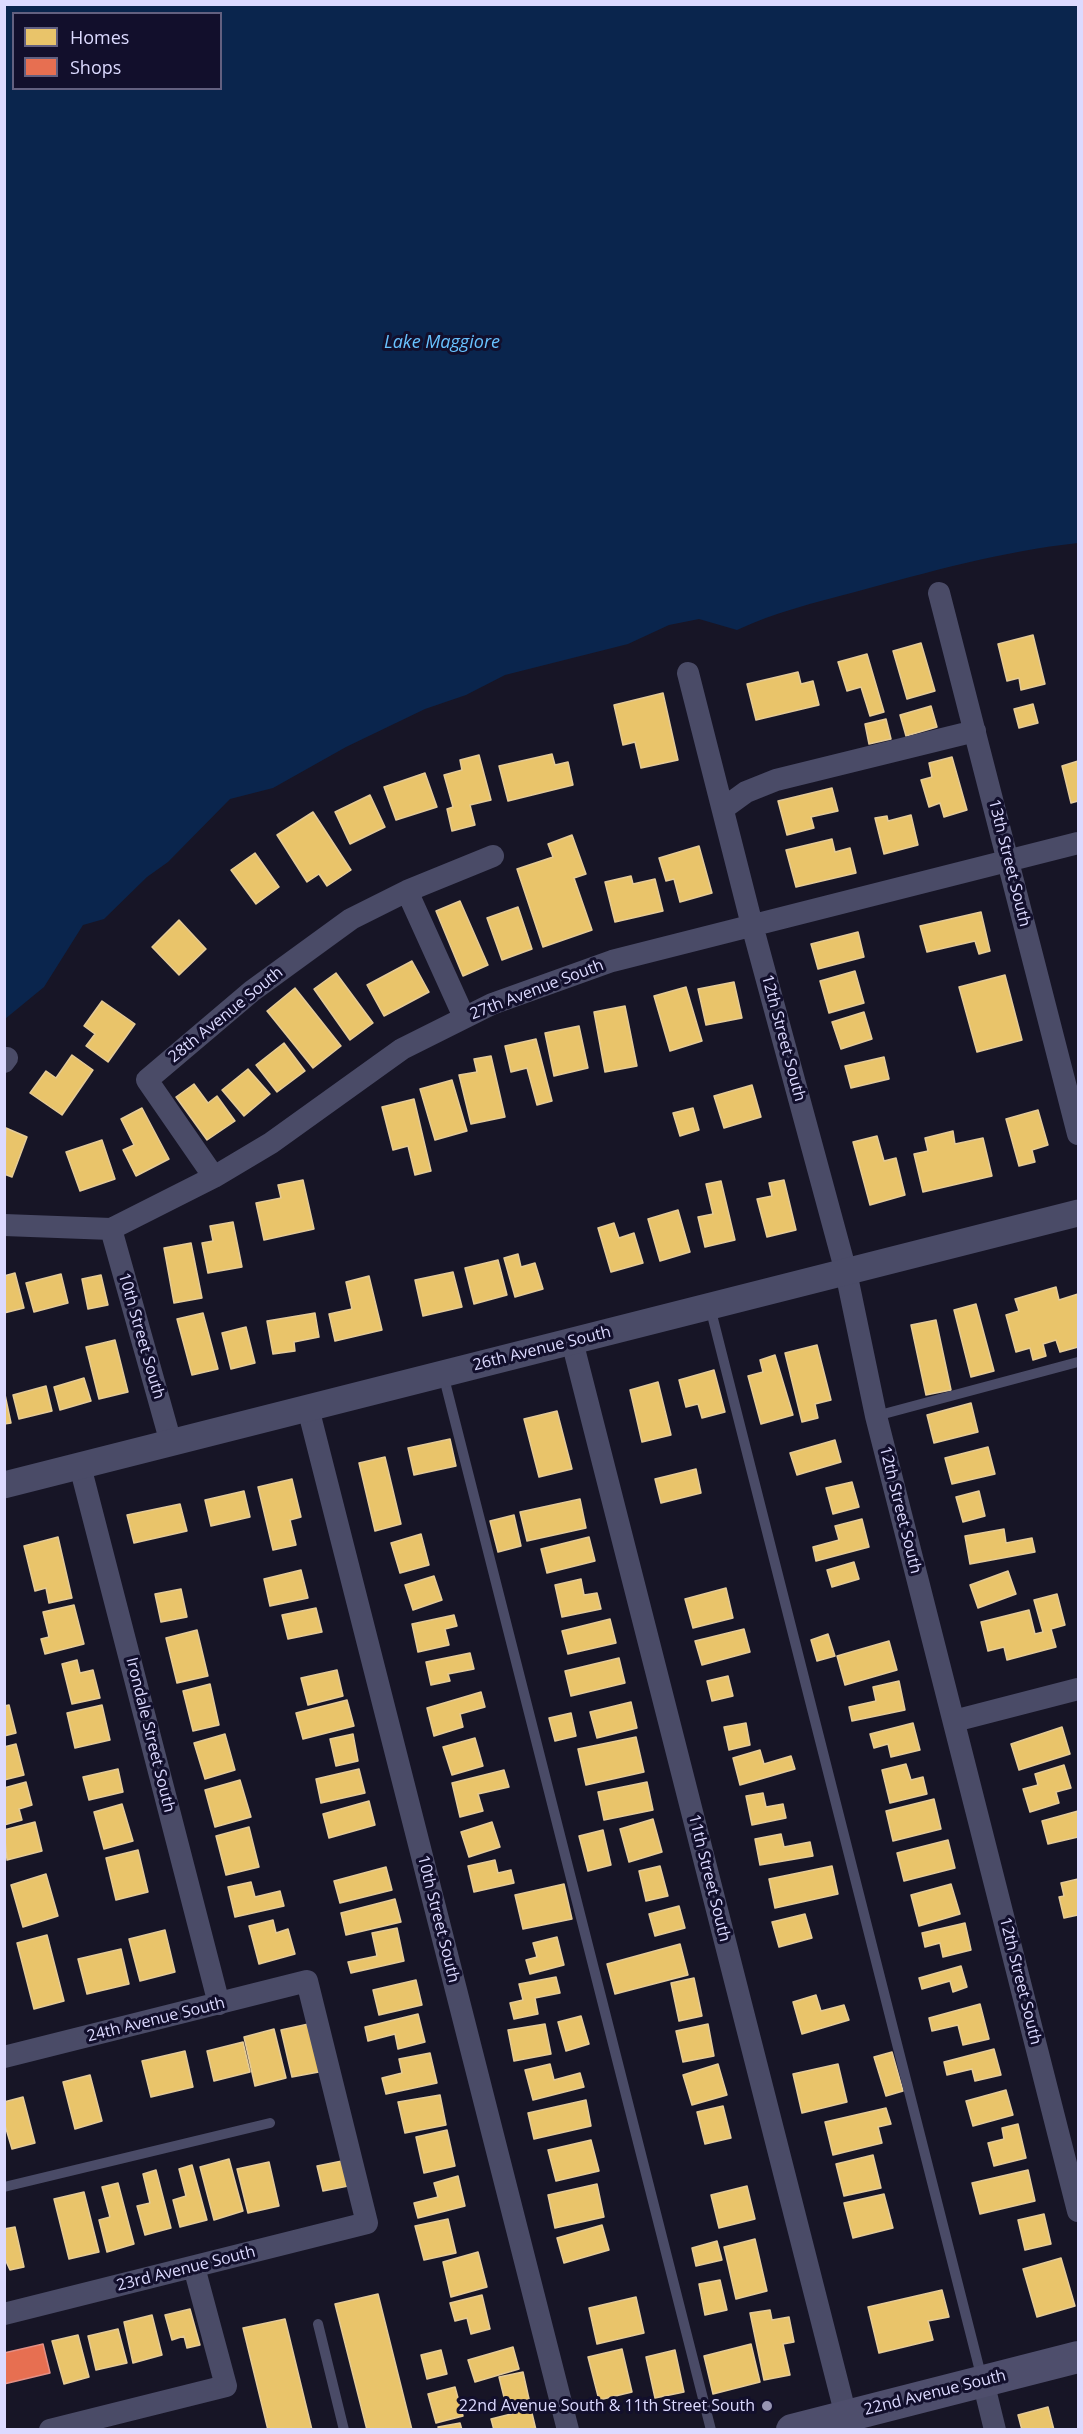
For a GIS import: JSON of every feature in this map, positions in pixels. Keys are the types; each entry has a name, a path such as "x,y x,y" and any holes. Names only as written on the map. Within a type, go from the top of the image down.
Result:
{"main road":[{"name":"22nd Avenue South","path":"792,2430 1078,2357"}],"street":[{"name":"13th Street South","path":"939,592 1078,1134"},
{"name":"12th Street South","path":"688,673 752,925 846,1272 876,1416 1078,2211"},
{"path":"724,808 746,792 776,780 975,731"},
{"name":"27th Avenue South","path":"4,1226 111,1229 214,1178 271,1143 402,1049 492,1004 612,961 1078,843"},
{"name":"28th Avenue South","path":"214,1178 147,1080 252,991 351,919 407,891 493,856"},
{"path":"407,891 464,1017"},
{"name":"26th Avenue South","path":"4,1485 1078,1213"},
{"name":"10th Street South","path":"111,1229 171,1443"},
{"name":"11th Street South","path":"572,1341 846,2416"},
{"name":"10th Street South","path":"308,1408 568,2430"},
{"name":"Irondale Street South","path":"80,1466 219,2004"},
{"path":"954,1721 1078,1689"},
{"name":"24th Avenue South","path":"6,2050 219,2004 307,1981 367,2223"},
{"name":"23rd Avenue South","path":"4,2314 367,2223"},
{"path":"50,2430 226,2386 194,2267"},
{"path":"983,2381 995,2430"}],"lane":[{"path":"710,1307 983,2381"},
{"path":"876,1416 1078,1362"},
{"path":"443,1374 711,2430"},
{"path":"4,2187 270,2123"},
{"path":"318,2324 344,2430"}],"water":[{"name":"Lake Maggiore","path":"5,4 1078,5 1078,543 1022,551 938,570 795,608 737,630 699,619 669,625 628,644 505,675 466,695 425,709 346,747 273,788 230,799 168,862 147,877 104,919 83,925 44,987 5,1019"}],"building: Homes":[{"path":"1033,635 1045,684 1021,690 1019,678 1007,681 998,644"},
{"path":"921,643 935,691 907,699 893,651"},
{"path":"867,654 884,712 870,716 861,687 847,691 838,662"},
{"path":"798,672 801,684 813,681 819,705 756,720 747,684"},
{"path":"663,693 678,760 641,768 635,742 623,745 614,705"},
{"path":"1033,704 1038,723 1019,728 1014,709"},
{"path":"931,706 937,727 906,736 900,715"},
{"path":"886,719 891,739 869,744 865,724"},
{"path":"552,754 555,765 568,762 573,785 508,801 499,766"},
{"path":"479,755 491,800 470,805 475,825 452,831 447,809 453,807 444,775 462,770 460,760"},
{"path":"952,757 967,810 944,817 940,803 929,807 921,780 932,777 929,763"},
{"path":"1078,761 1078,801 1071,803 1062,766"},
{"path":"425,773 437,807 396,820 384,787"},
{"path":"832,788 838,811 811,817 814,828 787,835 778,801"},
{"path":"370,795 385,827 350,844 335,812"},
{"path":"313,812 351,870 327,886 319,874 307,882 277,835"},
{"path":"911,815 918,845 884,854 875,818 887,816 888,821"},
{"path":"572,835 586,874 574,878 592,930 543,947 517,869 553,857 548,844"},
{"path":"832,839 835,852 850,848 856,873 796,887 786,850"},
{"path":"699,846 712,893 680,902 674,879 666,881 659,858"},
{"path":"255,853 279,887 256,904 231,870"},
{"path":"631,876 633,884 655,879 663,911 615,922 605,882"},
{"path":"460,901 488,965 463,976 436,911"},
{"path":"518,907 532,949 502,960 487,918"},
{"path":"981,912 990,951 979,954 975,941 927,952 920,926"},
{"path":"179,920 206,949 179,975 152,947"},
{"path":"858,932 864,957 818,969 811,944"},
{"path":"412,961 429,992 384,1016 367,985"},
{"path":"855,971 864,1003 829,1013 820,981"},
{"path":"336,973 373,1023 350,1040 314,989"},
{"path":"1005,975 1022,1040 977,1052 959,987"},
{"path":"734,982 742,1018 706,1025 698,989"},
{"path":"686,987 702,1041 670,1051 654,996"},
{"path":"295,988 341,1046 313,1068 267,1011"},
{"path":"102,1001 135,1024 108,1062 86,1046 95,1034 84,1026"},
{"path":"625,1006 637,1066 605,1072 594,1012"},
{"path":"864,1012 872,1039 841,1049 832,1022"},
{"path":"579,1026 588,1068 554,1076 545,1033"},
{"path":"536,1039 552,1101 537,1105 527,1068 511,1072 505,1046"},
{"path":"284,1043 305,1071 277,1092 256,1065"},
{"path":"72,1055 93,1070 62,1115 30,1093 46,1071 56,1078"},
{"path":"491,1056 505,1117 471,1124 459,1075 477,1072 474,1059"},
{"path":"884,1057 889,1079 851,1088 845,1066"},
{"path":"248,1069 270,1094 244,1116 222,1090"},
{"path":"452,1080 467,1131 435,1140 420,1089"},
{"path":"194,1084 208,1103 217,1096 235,1121 207,1140 176,1097"},
{"path":"752,1085 761,1117 724,1128 714,1096"},
{"path":"414,1099 431,1171 415,1175 408,1146 393,1150 382,1107"},
{"path":"142,1108 169,1159 136,1176 123,1150 134,1145 121,1119"},
{"path":"693,1108 699,1130 680,1136 673,1113"},
{"path":"1038,1110 1048,1145 1032,1150 1035,1162 1019,1166 1006,1119"},
{"path":"6,1128 27,1137 12,1177 4,1174"},
{"path":"953,1131 955,1144 983,1138 992,1176 923,1192 914,1154 928,1151 925,1138"},
{"path":"877,1136 884,1161 896,1158 905,1195 870,1205 853,1142"},
{"path":"102,1140 115,1179 80,1191 66,1152"},
{"path":"303,1180 314,1229 264,1240 256,1203 281,1198 278,1185"},
{"path":"784,1180 796,1230 767,1237 757,1199 772,1196 769,1183"},
{"path":"721,1181 735,1240 705,1247 698,1217 713,1214 706,1184"},
{"path":"678,1210 690,1252 660,1261 648,1219"},
{"path":"233,1222 242,1267 208,1273 202,1243 213,1241 210,1226"},
{"path":"614,1223 619,1238 634,1233 643,1263 611,1272 598,1228"},
{"path":"191,1243 202,1298 174,1303 164,1248"},
{"path":"518,1254 521,1267 535,1263 543,1289 515,1297 504,1258"},
{"path":"498,1260 507,1295 474,1304 465,1268"},
{"path":"453,1272 462,1307 423,1316 415,1280"},
{"path":"15,1273 24,1308 4,1313 4,1276"},
{"path":"61,1274 68,1303 34,1312 26,1283"},
{"path":"101,1275 108,1305 88,1309 82,1279"},
{"path":"369,1276 382,1330 335,1341 329,1314 352,1309 346,1282"},
{"path":"1056,1287 1059,1300 1078,1294 1078,1347 1060,1352 1056,1340 1043,1344 1046,1356 1033,1360 1030,1348 1016,1352 1006,1315 1019,1311 1015,1299"},
{"path":"976,1304 994,1371 971,1377 954,1310"},
{"path":"203,1313 218,1369 192,1375 177,1319"},
{"path":"315,1313 319,1337 294,1342 295,1351 273,1354 267,1321"},
{"path":"936,1320 951,1390 926,1395 911,1325"},
{"path":"246,1327 255,1363 231,1369 222,1333"},
{"path":"115,1340 128,1392 99,1399 86,1347"},
{"path":"817,1345 831,1400 815,1404 818,1418 802,1422 785,1353"},
{"path":"775,1355 793,1415 761,1424 748,1376 763,1372 760,1360"},
{"path":"714,1370 725,1412 702,1418 698,1404 686,1407 679,1380"},
{"path":"84,1378 91,1401 60,1410 54,1387"},
{"path":"658,1382 671,1435 642,1442 630,1390"},
{"path":"46,1386 52,1411 19,1419 13,1395"},
{"path":"4,1390 11,1423 4,1424"},
{"path":"971,1403 978,1432 934,1443 927,1415"},
{"path":"557,1411 572,1469 539,1477 524,1419"},
{"path":"450,1439 456,1466 414,1475 408,1448"},
{"path":"835,1440 841,1462 797,1475 790,1453"},
{"path":"988,1447 995,1474 952,1484 945,1458"},
{"path":"385,1457 401,1524 375,1531 359,1463"},
{"path":"696,1469 701,1493 661,1503 655,1479"},
{"path":"292,1479 301,1517 290,1520 296,1545 273,1550 258,1487"},
{"path":"852,1482 859,1507 833,1514 826,1488"},
{"path":"244,1491 250,1517 211,1526 205,1500"},
{"path":"979,1491 985,1516 963,1522 956,1497"},
{"path":"580,1499 586,1528 527,1541 520,1512"},
{"path":"180,1504 187,1531 134,1543 127,1515"},
{"path":"514,1515 521,1546 498,1552 490,1521"},
{"path":"862,1519 869,1547 816,1561 813,1547 839,1540 835,1526"},
{"path":"1004,1529 1006,1543 1032,1538 1035,1552 970,1564 965,1536"},
{"path":"421,1534 429,1565 400,1573 391,1543"},
{"path":"58,1537 72,1598 49,1603 46,1588 35,1591 24,1546"},
{"path":"589,1537 595,1561 547,1573 541,1549"},
{"path":"854,1562 859,1579 832,1587 827,1570"},
{"path":"301,1570 308,1598 270,1606 264,1579"},
{"path":"1008,1571 1016,1594 978,1608 970,1585"},
{"path":"434,1576 442,1600 413,1610 405,1585"},
{"path":"581,1579 584,1595 597,1593 601,1609 562,1617 555,1585"},
{"path":"726,1588 733,1618 693,1628 685,1599"},
{"path":"181,1589 187,1617 161,1622 155,1594"},
{"path":"1057,1594 1065,1625 1051,1629 1056,1647 1007,1660 1004,1647 988,1651 981,1622 1029,1610 1035,1634 1043,1632 1034,1600"},
{"path":"74,1605 84,1644 45,1654 41,1639 49,1637 43,1612"},
{"path":"316,1608 322,1632 288,1639 282,1615"},
{"path":"454,1615 457,1626 445,1629 449,1645 418,1652 412,1624"},
{"path":"610,1619 616,1643 568,1654 562,1631"},
{"path":"744,1629 750,1652 702,1665 695,1641"},
{"path":"197,1630 208,1676 177,1683 166,1638"},
{"path":"828,1634 835,1656 817,1661 811,1640"},
{"path":"889,1641 897,1670 845,1685 837,1656"},
{"path":"470,1653 474,1669 448,1674 450,1681 431,1685 426,1662"},
{"path":"619,1658 625,1683 571,1696 565,1671"},
{"path":"77,1660 80,1673 93,1670 100,1698 72,1704 62,1664"},
{"path":"337,1670 343,1696 308,1705 301,1678"},
{"path":"728,1676 733,1696 712,1701 707,1681"},
{"path":"899,1681 905,1710 852,1721 849,1707 876,1701 873,1687"},
{"path":"210,1684 219,1725 193,1731 183,1691"},
{"path":"481,1692 485,1707 460,1714 463,1727 434,1736 427,1708"},
{"path":"347,1700 354,1726 303,1739 296,1713"},
{"path":"631,1702 637,1728 597,1738 590,1712"},
{"path":"9,1705 16,1733 4,1736 4,1706"},
{"path":"102,1705 110,1740 75,1748 67,1713"},
{"path":"571,1713 576,1736 555,1741 549,1718"},
{"path":"746,1723 750,1745 729,1750 724,1727"},
{"path":"913,1723 920,1750 891,1757 888,1744 874,1748 870,1734"},
{"path":"1062,1727 1070,1754 1019,1770 1011,1744"},
{"path":"225,1734 235,1770 205,1779 194,1743"},
{"path":"353,1734 358,1761 336,1766 330,1739"},
{"path":"636,1737 644,1772 586,1785 578,1749"},
{"path":"475,1738 483,1766 452,1775 443,1747"},
{"path":"16,1744 24,1775 4,1780 4,1747"},
{"path":"760,1750 764,1764 791,1756 795,1769 740,1785 733,1758"},
{"path":"906,1764 911,1780 923,1777 927,1794 890,1803 882,1770"},
{"path":"1064,1765 1071,1788 1056,1792 1059,1803 1030,1812 1023,1789 1038,1785 1035,1774"},
{"path":"118,1769 123,1792 89,1800 83,1777"},
{"path":"359,1769 365,1793 321,1803 316,1779"},
{"path":"504,1770 509,1787 478,1794 483,1811 460,1817 452,1783"},
{"path":"240,1780 251,1817 215,1827 205,1790"},
{"path":"26,1782 32,1805 19,1809 22,1820 4,1825 4,1788"},
{"path":"647,1782 653,1810 604,1820 598,1792"},
{"path":"763,1793 766,1807 783,1804 786,1818 752,1825 746,1796"},
{"path":"934,1799 941,1829 893,1841 886,1811"},
{"path":"369,1801 375,1825 329,1838 323,1814"},
{"path":"122,1804 133,1841 104,1849 94,1812"},
{"path":"1078,1811 1078,1837 1048,1844 1042,1821"},
{"path":"653,1819 662,1852 629,1862 620,1829"},
{"path":"35,1822 42,1851 7,1860 4,1830"},
{"path":"492,1822 500,1847 469,1857 461,1832"},
{"path":"249,1827 259,1867 226,1875 216,1836"},
{"path":"603,1830 611,1865 588,1871 579,1836"},
{"path":"781,1834 784,1847 810,1842 813,1856 760,1865 755,1839"},
{"path":"948,1840 955,1868 904,1881 897,1853"},
{"path":"138,1850 148,1892 116,1900 106,1858"},
{"path":"495,1860 498,1873 511,1870 514,1883 474,1892 468,1866"},
{"path":"660,1866 668,1896 646,1901 639,1871"},
{"path":"832,1866 838,1894 775,1908 769,1879"},
{"path":"386,1867 392,1890 340,1903 334,1881"},
{"path":"46,1874 58,1916 23,1927 11,1885"},
{"path":"1078,1879 1078,1915 1064,1918 1059,1897 1064,1896 1061,1883"},
{"path":"251,1882 255,1897 280,1891 284,1906 235,1917 228,1887"},
{"path":"564,1884 572,1919 523,1929 515,1895"},
{"path":"951,1884 960,1914 919,1926 911,1895"},
{"path":"395,1899 401,1922 346,1935 341,1913"},
{"path":"679,1906 685,1928 655,1936 649,1914"},
{"path":"805,1914 812,1938 779,1947 772,1922"},
{"path":"273,1920 276,1933 288,1929 295,1954 259,1964 249,1926"},
{"path":"965,1923 971,1950 943,1957 940,1943 925,1947 922,1933"},
{"path":"397,1928 404,1961 351,1973 348,1962 377,1956 372,1933"},
{"path":"165,1930 175,1972 140,1981 129,1939"},
{"path":"47,1935 64,2001 34,2009 17,1943"},
{"path":"557,1937 564,1965 530,1974 526,1960 537,1957 533,1943"},
{"path":"680,1944 688,1975 615,1994 607,1964"},
{"path":"121,1949 129,1984 87,1994 78,1959"},
{"path":"961,1966 967,1987 953,1992 950,1981 922,1989 919,1978"},
{"path":"556,1977 560,1993 535,1998 538,2014 514,2019 510,2003 523,2000 519,1984"},
{"path":"694,1978 702,2016 679,2021 671,1983"},
{"path":"416,1980 422,2005 379,2015 373,1990"},
{"path":"816,1995 821,2011 844,2005 849,2020 802,2034 793,2002"},
{"path":"980,2004 989,2039 963,2045 958,2025 932,2031 929,2018"},
{"path":"418,2014 425,2042 398,2049 395,2034 368,2041 365,2027"},
{"path":"581,2016 589,2044 566,2051 558,2022"},
{"path":"313,2023 324,2071 292,2077 281,2030"},
{"path":"545,2024 551,2054 514,2061 508,2030"},
{"path":"708,2024 714,2056 683,2062 676,2031"},
{"path":"274,2029 286,2078 255,2086 244,2037"},
{"path":"243,2042 250,2072 214,2081 207,2051"},
{"path":"994,2049 1001,2075 975,2081 972,2069 947,2075 944,2062"},
{"path":"185,2051 193,2087 151,2097 142,2061"},
{"path":"892,2052 903,2091 886,2096 874,2057"},
{"path":"430,2053 437,2083 386,2094 382,2078 402,2073 399,2059"},
{"path":"550,2064 554,2080 580,2073 584,2087 533,2100 525,2070"},
{"path":"718,2064 727,2095 692,2105 683,2075"},
{"path":"838,2064 847,2102 802,2113 793,2074"},
{"path":"90,2075 102,2121 75,2129 63,2082"},
{"path":"1006,2090 1013,2115 973,2126 966,2101"},
{"path":"440,2095 446,2125 405,2133 398,2102"},
{"path":"23,2097 35,2143 12,2149 4,2122 4,2102"},
{"path":"586,2100 591,2126 534,2139 528,2113"},
{"path":"723,2106 731,2138 705,2144 697,2112"},
{"path":"886,2108 891,2124 878,2127 882,2143 833,2155 825,2122"},
{"path":"1018,2124 1026,2158 994,2166 988,2143 1004,2139 1002,2128"},
{"path":"447,2130 455,2166 424,2173 416,2137"},
{"path":"591,2140 599,2171 556,2181 548,2150"},
{"path":"873,2155 881,2188 844,2196 836,2164"},
{"path":"229,2159 243,2211 214,2220 200,2167"},
{"path":"347,2160 353,2185 323,2191 317,2166"},
{"path":"269,2162 279,2206 248,2213 237,2169"},
{"path":"192,2165 207,2220 180,2227 173,2200 186,2196 179,2169"},
{"path":"156,2170 171,2228 145,2235 137,2206 150,2203 143,2174"},
{"path":"1028,2170 1035,2201 980,2214 972,2183"},
{"path":"458,2176 465,2206 418,2218 414,2203 438,2197 434,2183"},
{"path":"118,2183 134,2244 107,2252 99,2220 110,2217 102,2187"},
{"path":"597,2184 604,2217 555,2228 548,2195"},
{"path":"747,2186 755,2219 719,2228 711,2195"},
{"path":"84,2192 99,2252 69,2259 54,2199"},
{"path":"884,2194 893,2228 853,2238 844,2203"},
{"path":"1044,2214 1051,2244 1025,2250 1018,2220"},
{"path":"448,2219 456,2253 424,2260 415,2226"},
{"path":"602,2225 609,2250 564,2263 557,2238"},
{"path":"15,2227 24,2267 10,2270 4,2257 4,2229"},
{"path":"755,2239 767,2291 736,2299 724,2247"},
{"path":"717,2241 722,2260 696,2266 692,2248"},
{"path":"478,2252 487,2287 451,2297 443,2262"},
{"path":"1061,2258 1075,2306 1037,2317 1023,2269"},
{"path":"720,2280 727,2310 705,2315 699,2284"},
{"path":"942,2290 949,2317 928,2321 933,2340 879,2353 868,2307"},
{"path":"378,2294 412,2430 367,2430 335,2304"},
{"path":"482,2295 490,2329 471,2334 467,2318 455,2321 450,2303"},
{"path":"636,2297 644,2333 597,2344 589,2308"},
{"path":"190,2309 200,2345 187,2348 184,2336 172,2340 165,2315"},
{"path":"770,2310 772,2320 789,2317 794,2342 783,2344 790,2375 764,2380 750,2313"},
{"path":"152,2315 162,2355 133,2363 124,2322"},
{"path":"285,2319 312,2430 268,2430 243,2328"},
{"path":"118,2329 127,2363 96,2370 88,2336"},
{"path":"78,2335 89,2377 64,2384 52,2341"},
{"path":"751,2344 760,2382 713,2394 704,2356"},
{"path":"513,2347 519,2369 475,2382 468,2360"},
{"path":"622,2349 632,2392 599,2400 588,2357"},
{"path":"441,2350 447,2374 427,2379 421,2355"},
{"path":"675,2350 684,2392 655,2398 646,2357"},
{"path":"523,2372 529,2399 506,2405 499,2377"},
{"path":"455,2387 463,2416 436,2423 428,2394"},
{"path":"1048,2407 1054,2430 1022,2430 1018,2415"},
{"path":"531,2409 536,2430 494,2430 491,2419"},
{"path":"460,2423 462,2430 439,2430 438,2427"}],"building: Shops":[{"path":"43,2344 50,2373 4,2384 4,2353"}],"place":[{"name":"22nd Avenue South & 11th Street South","path":"767,2406"}]}
